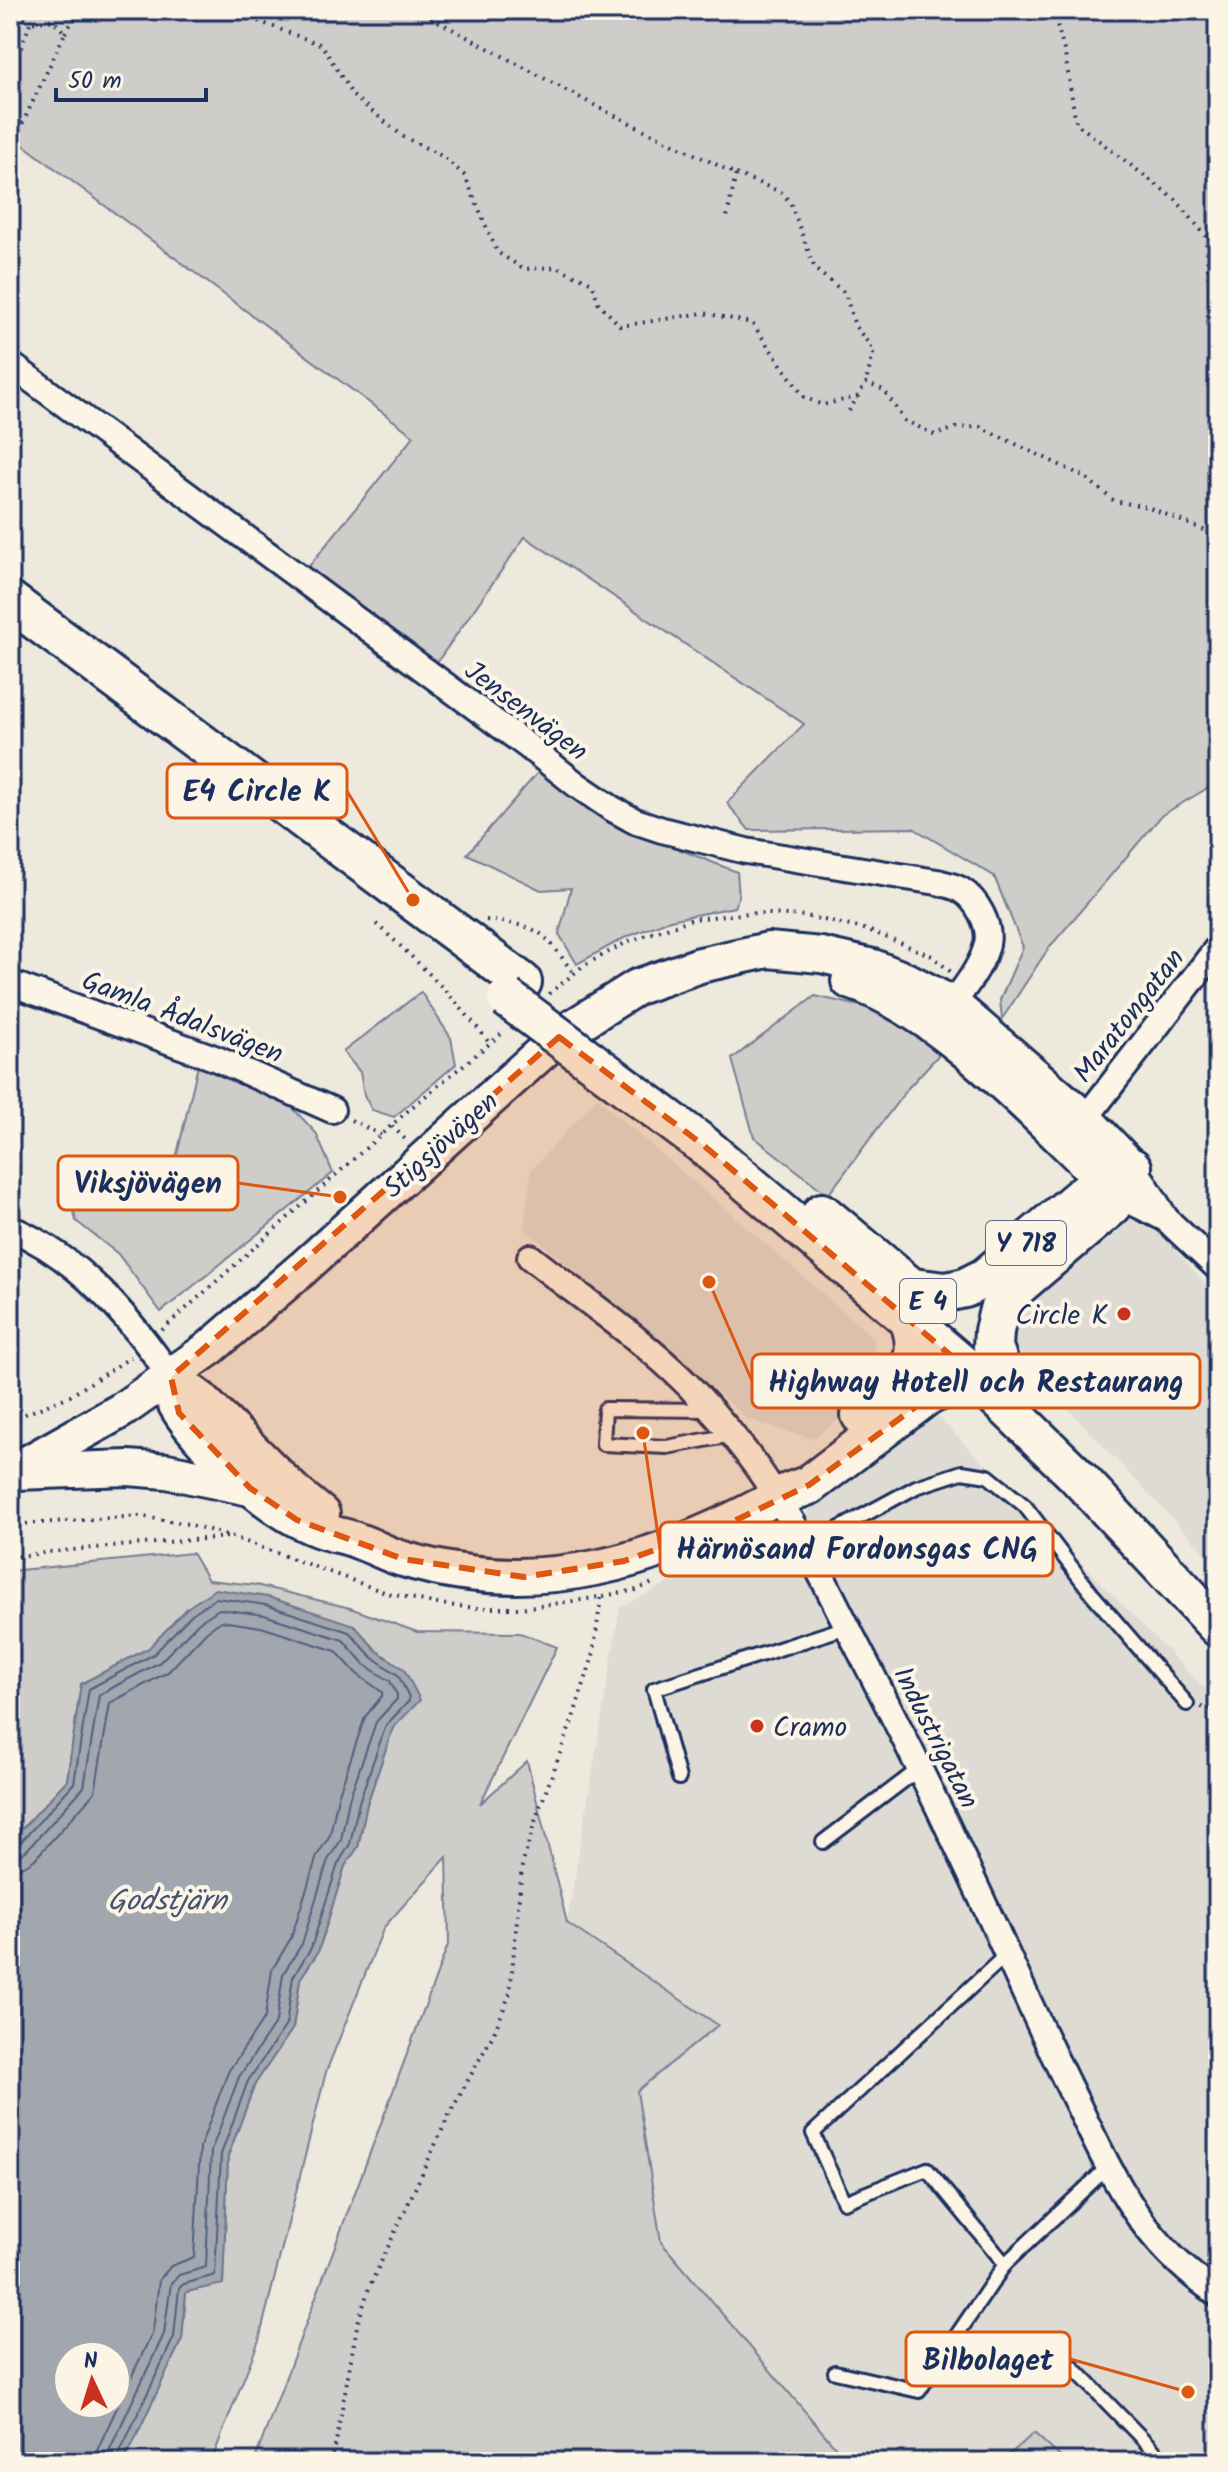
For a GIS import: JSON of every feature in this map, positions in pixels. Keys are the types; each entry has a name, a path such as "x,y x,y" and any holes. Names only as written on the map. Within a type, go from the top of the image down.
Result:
{"highway":[{"name":"E 4","path":"10,601 515,990"},
{"name":"E 4","path":"10,633 599,1052 702,1144 911,1304 995,1379 1085,1452 1218,1593"},
{"name":"Y 718","path":"911,1304 965,1288 986,1277 1090,1189 1118,1181"},
{"name":"Y 718","path":"995,1379 993,1347 999,1310 1012,1291 1099,1218 1118,1181"},
{"path":"777,1497 793,1470 900,1383 911,1366 916,1348 911,1304"},
{"name":"E 4","path":"995,1379 1076,1475 1218,1627"},
{"path":"777,1497 809,1485 925,1397 953,1385 995,1379"}],"main road":[{"name":"Stigsjövägen","path":"11,1472 122,1410 210,1348 562,1034 637,987 700,965 768,950 821,955 873,967 910,982 952,1004 1085,1119 1118,1181"},
{"name":"Stigsjövägen","path":"731,958 815,971 865,986 912,1012 974,1058 1118,1181"},
{"path":"171,1377 172,1397 179,1413 250,1488 297,1520 403,1559 476,1574 524,1577 577,1573 674,1547 730,1523 777,1497"},
{"path":"171,1377 201,1399 295,1492 354,1539"},
{"path":"11,1472 128,1468 167,1471 250,1488"}],"street":[{"name":"Jensenvägen","path":"10,364 577,785 635,821 746,851 937,882 961,889 976,904 986,923 987,944 972,975 952,1004"},
{"name":"Maratongatan","path":"1085,1119 1218,947"},
{"name":"Gamla Ådalsvägen","path":"10,983 217,1059 332,1110"},
{"path":"1118,1181 1215,1258"},
{"path":"10,1228 56,1253 90,1281 148,1343 171,1377"},
{"name":"Industrigatan","path":"530,1257 647,1348 687,1384 732,1435 777,1497 919,1769 1126,2200 1146,2228 1192,2277 1218,2294"}],"lane":[{"path":"711,1410 605,1409 603,1444 667,1447 732,1435"},
{"path":"805,1547 916,1487 962,1472 988,1476 1025,1506 1093,1595 1187,1704"},
{"path":"679,1778 654,1689 847,1627"},
{"path":"823,1842 919,1769"},
{"path":"1005,2264 927,2169 844,2202 813,2133 1007,1954"},
{"path":"835,2372 919,2391 1005,2264 1108,2167"},
{"path":"1057,2351 1165,2462"}],"path":[{"path":"15,10 30,23 53,20 65,33"},
{"path":"19,131 65,33 80,10"},
{"path":"228,10 322,45 353,96 404,137 444,157 465,176 497,252 524,269 557,267 592,283 598,302 620,326 704,313 752,323 804,397 822,405 857,397"},
{"path":"417,10 605,111 736,174 781,192 790,202 815,269 845,293 855,326 874,350 866,383 849,411"},
{"path":"1055,12 1076,123 1176,200 1206,236 1210,296 1218,301"},
{"path":"10,59 22,47 30,23"},
{"path":"727,217 736,174"},
{"path":"866,383 884,390 904,420 935,435 956,428 980,427 1085,477 1114,501 1148,507 1218,536"},
{"path":"475,919 534,928 549,941 574,974"},
{"path":"376,924 407,951 473,1021 490,1044"},
{"path":"332,1110 381,1135"},
{"path":"392,1126 409,1143"},
{"path":"10,1525 139,1516 188,1524 230,1536 10,1558"},
{"path":"329,2462 335,2447 357,2326 369,2288 450,2113 494,2033 510,1993 522,1866 593,1656 601,1597"}],"highlighted area":[{"path":"559,1037 702,1144 989,1388 940,1389 809,1485 730,1523 624,1561 524,1577 403,1559 297,1520 250,1488 179,1413 171,1377"}],"shaded area":[{"path":"10,10 1218,10 1218,782 1162,815 1048,949 1002,1019 1000,1000 1023,947 994,876 913,828 749,830 727,803 804,724 525,537 435,665 305,571 414,436 10,135"},
{"path":"539,771 623,827 737,872 739,896 734,907 670,920 624,938 577,964 559,934 571,888 541,890 467,854"},
{"path":"421,992 451,1038 456,1064 394,1117 372,1110 364,1095 360,1072 343,1052"},
{"path":"815,996 869,1008 944,1049 908,1088 828,1195 754,1137 732,1059"},
{"path":"199,1061 291,1106 316,1133 333,1173 161,1312 118,1254 76,1221 67,1183 172,1176"},
{"path":"597,1098 874,1338 872,1393 813,1439 747,1419 678,1357 524,1229 531,1170"},
{"path":"1123,1217 1153,1225 1218,1298 1218,1567 1015,1353 1014,1308"},
{"path":"938,1417 1218,1702 1218,2462 1066,2462 1034,2433 1001,2462 848,2462 661,2242 637,2091 717,2026 567,1923 620,1607 807,1514 816,1490"},
{"path":"192,1553 208,1580 256,1585 350,1608 417,1632 520,1633 557,1647 480,1804 527,1761 567,1923 718,2025 637,2091 661,2242 848,2462 254,2462 449,1942 447,1857 384,1927 326,2072 259,2340 211,2462 124,2462 182,2339 186,2292 223,2283 228,2156 255,2084 293,2028 300,1979 318,1952 345,1866 358,1847 367,1804 393,1728 404,1669 377,1651 354,1625 187,1608 149,1648 81,1684 67,1780 10,1842 10,1571"},
{"path":"1034,2433 1066,2462 1001,2462"}],"water":[{"name":"Godstjärn","path":"215,1589 268,1597 354,1625 377,1651 404,1669 420,1700 393,1728 367,1804 358,1847 345,1866 318,1952 300,1979 293,2028 255,2084 228,2156 223,2284 186,2292 182,2339 124,2462 10,2462 10,1842 67,1780 81,1684 149,1648 187,1608"}],"place":[{"name":"E4 Circle K","path":"413,900"},
{"name":"Viksjövägen","path":"340,1197"},
{"name":"Highway Hotell och Restaurang","path":"709,1282"},
{"name":"Circle K","path":"1124,1314"},
{"name":"Härnösand Fordonsgas CNG","path":"643,1433"},
{"name":"Cramo","path":"757,1726"},
{"name":"Bilbolaget","path":"1188,2392"}]}
